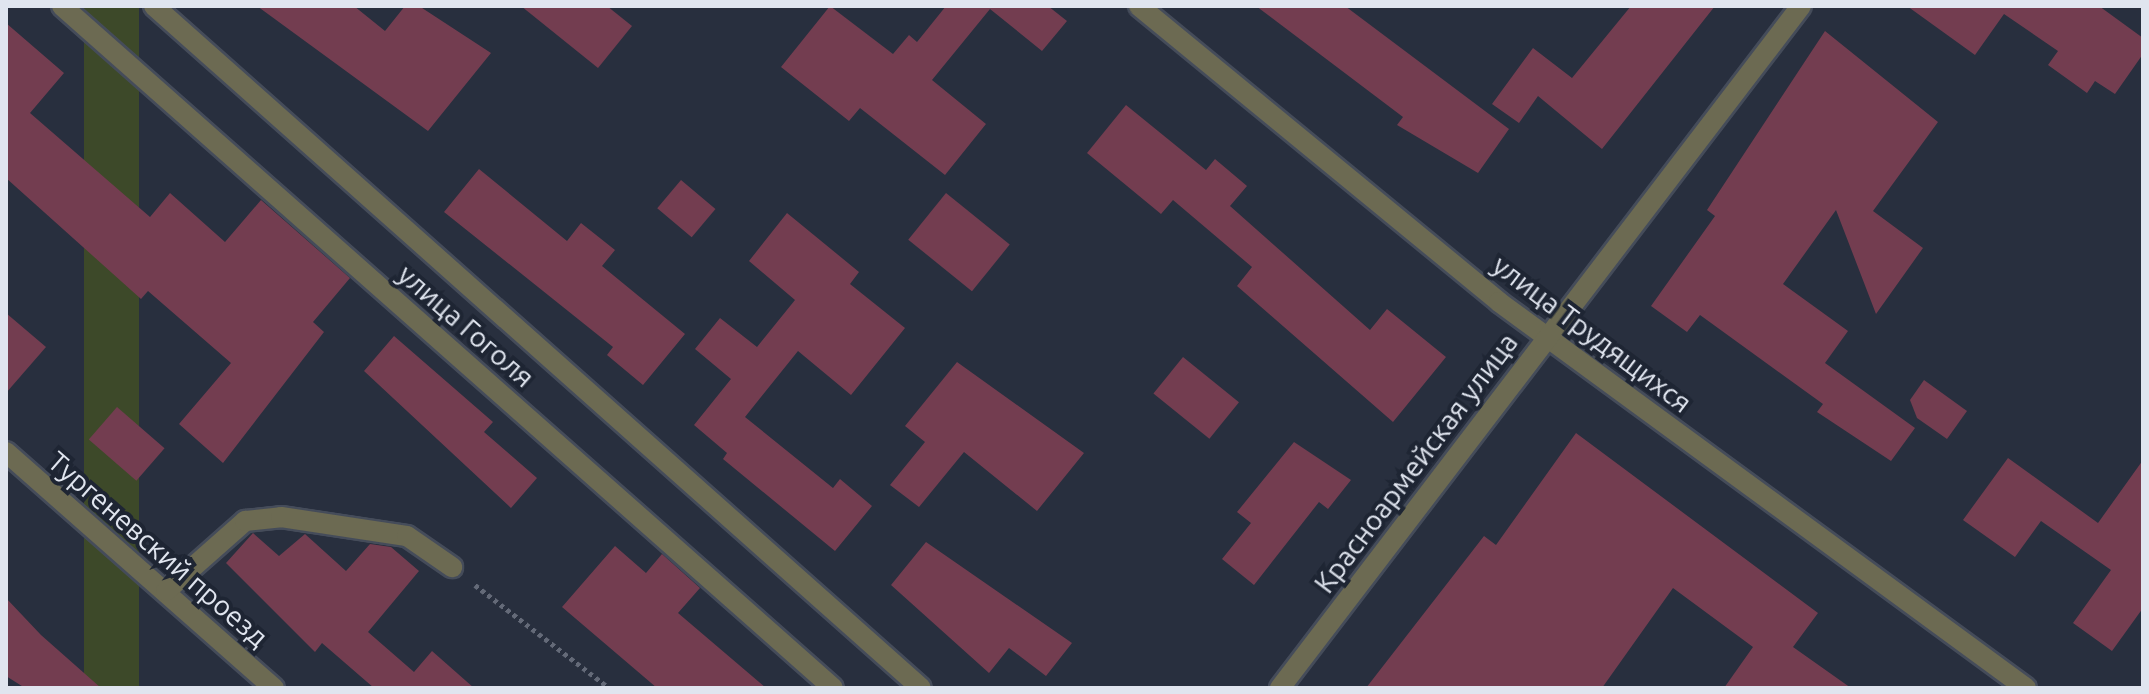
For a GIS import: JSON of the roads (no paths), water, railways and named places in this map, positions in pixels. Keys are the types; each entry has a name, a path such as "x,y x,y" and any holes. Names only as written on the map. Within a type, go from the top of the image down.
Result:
{"street":[{"name":"улица Гоголя","path":"62,6 833,688"},
{"name":"улица Гоголя","path":"154,6 921,688"},
{"name":"улица Трудящихся","path":"1139,6 1547,338 2026,688"},
{"name":"Красноармейская улица","path":"1280,688 1801,6"},
{"name":"Тургеневский проезд","path":"6,452 274,688"},
{"path":"166,591 245,521 281,517 407,536 452,567"}]}
